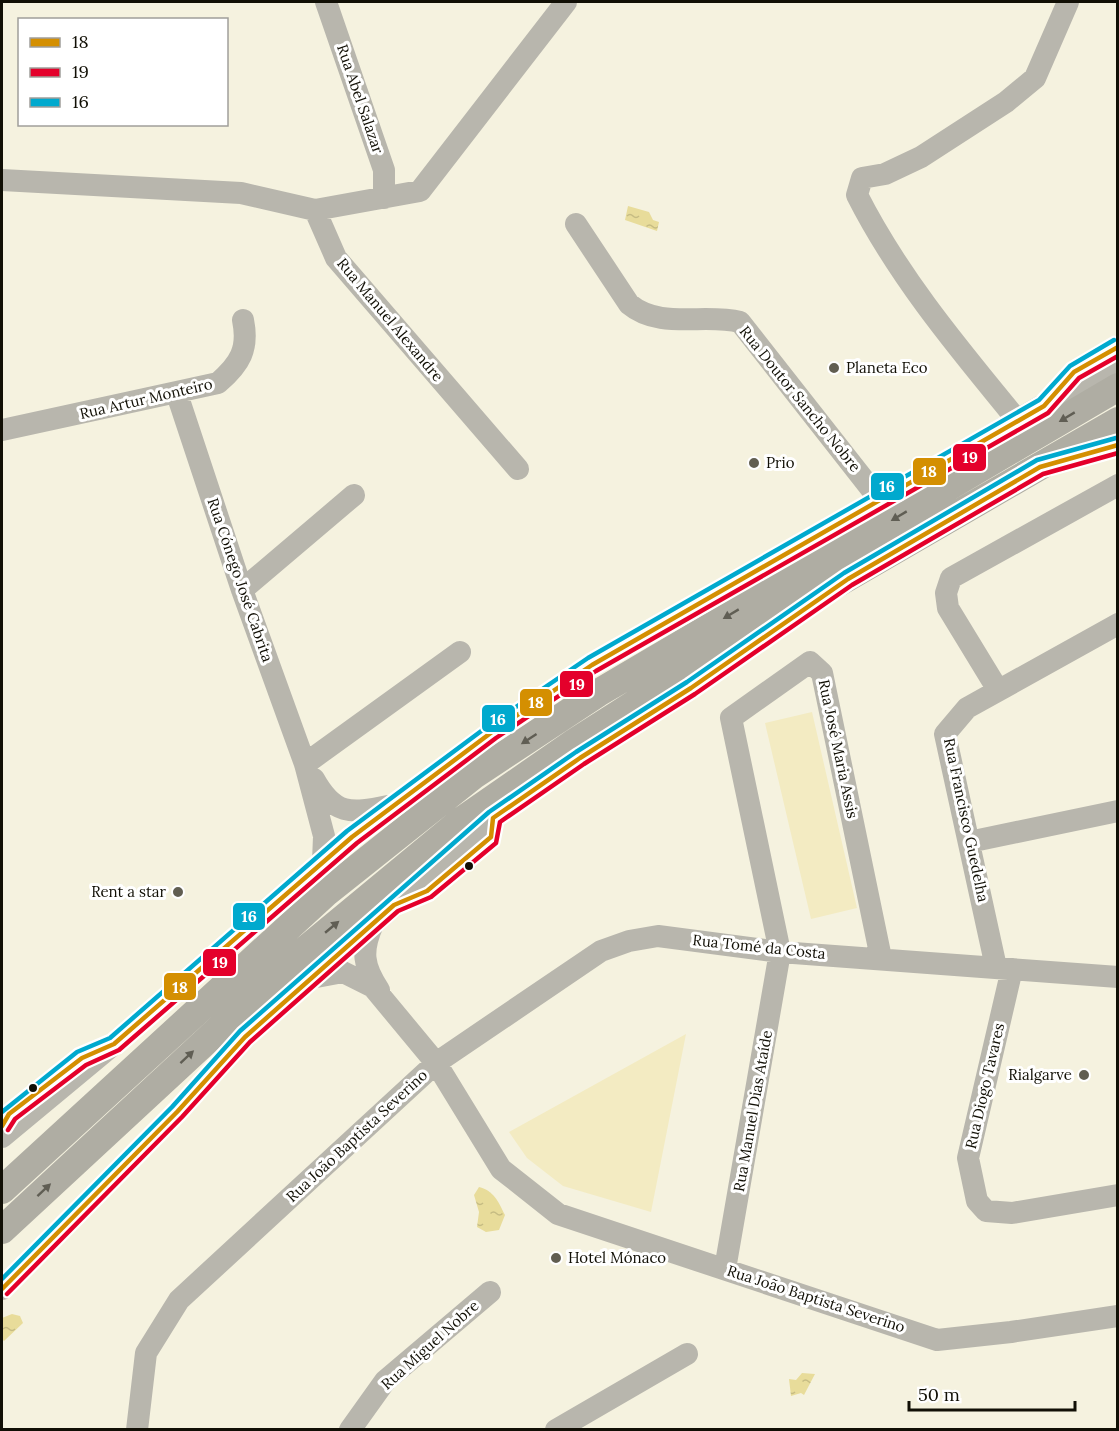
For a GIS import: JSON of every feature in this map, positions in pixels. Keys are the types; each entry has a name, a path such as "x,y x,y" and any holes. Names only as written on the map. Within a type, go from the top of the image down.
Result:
{"main road":[{"path":"2,1190 327,892 474,775 598,693 1118,387"},
{"path":"2,1230 299,955 461,821 575,742 686,671 1118,421"}],"street":[{"name":"Rua Abel Salazar","path":"326,2 384,170 384,198"},
{"path":"2,180 241,193 315,210 420,191 566,2"},
{"path":"1018,421 921,300 877,234 857,195 862,178 885,174 921,157 1006,102 1035,78 1068,2"},
{"name":"Rua Manuel Alexandre","path":"315,210 336,258 518,470"},
{"name":"Rua Doutor Sancho Nobre","path":"576,224 629,304 641,314 657,318 725,318 741,322 879,500"},
{"name":"Rua Artur Monteiro","path":"2,430 177,394 218,383 235,368 244,351 246,336 243,320"},
{"path":"2,1137 96,1059 323,862 492,732 592,665 1118,362"},
{"name":"Rua Cónego José Cabrita","path":"177,394 242,590 305,765"},
{"path":"998,690 948,608 946,593 951,578 1118,485"},
{"path":"242,590 354,495"},
{"path":"2,1289 177,1112 245,1037 493,818 580,758 691,688 848,579"},
{"name":"Rua Francisco Guedelha","path":"1004,968 969,842 945,734 967,708 1118,624"},
{"path":"305,765 460,652"},
{"name":"Rua José Maria Assis","path":"780,952 731,718 810,662 822,673 881,958"},
{"path":"305,765 324,797 340,809 360,812 395,805"},
{"path":"305,765 324,836 323,862"},
{"path":"969,842 1118,811"},
{"path":"373,923 365,943 368,973 387,1002"},
{"name":"Rua Tomé da Costa","path":"436,1064 601,951 629,941 658,936 780,952 1118,977"},
{"name":"Rua Manuel Dias Ataíde","path":"725,1269 780,952"},
{"name":"Rua Diogo Tavares","path":"1004,968 968,1158 977,1201 986,1211 1012,1213 1118,1195"},
{"path":"308,979 343,972 373,987 436,1064"},
{"name":"Rua João Baptista Severino","path":"137,1430 146,1353 179,1300 436,1064 501,1169 558,1214 937,1340 1118,1316"},
{"name":"Rua Miguel Nobre","path":"350,1430 385,1381 490,1292"},
{"path":"556,1430 687,1354"}],"shaded area":[{"path":"812,712 857,908 811,919 765,723"},
{"path":"686,1034 651,1212 563,1186 527,1158 509,1132"}],"water":[{"path":"628,206 649,212 653,220 659,222 657,231 625,220"},
{"path":"479,1187 492,1194 505,1215 499,1230 486,1232 477,1227 479,1212 474,1195"},
{"path":"12,1314 20,1316 23,1323 4,1341 2,1339 2,1318"},
{"path":"802,1373 815,1374 804,1395 801,1393 791,1396 789,1379 796,1380"}],"transit line":[{"name":"16","path":"2,1112 77,1052 110,1038 347,831 488,726 588,658 1039,400 1070,366 1114,340"},
{"name":"18","path":"2,1126 9,1114 82,1058 114,1044 352,837 492,732 592,665 1044,406 1074,372 1118,347"},
{"name":"19","path":"8,1130 15,1119 86,1065 119,1050 357,843 496,738 596,671 1048,413 1079,378 1118,356"},
{"name":"16","path":"2,1279 172,1107 240,1031 489,812 576,752 687,682 844,573 1037,460 1116,438"},
{"name":"18","path":"2,1289 177,1112 245,1037 394,905 427,891 491,837 493,818 580,758 691,688 848,579 1040,467 1118,445"},
{"name":"19","path":"7,1294 182,1117 250,1042 398,911 431,897 496,843 500,822 584,764 695,694 852,585 1043,474 1118,453"}],"place":[{"name":"Planeta Eco","path":"834,368"},
{"name":"Prio","path":"754,463"},
{"name":"Rent a star","path":"178,892"},
{"name":"Rialgarve","path":"1084,1075"},
{"name":"Hotel Mónaco","path":"556,1258"}]}
